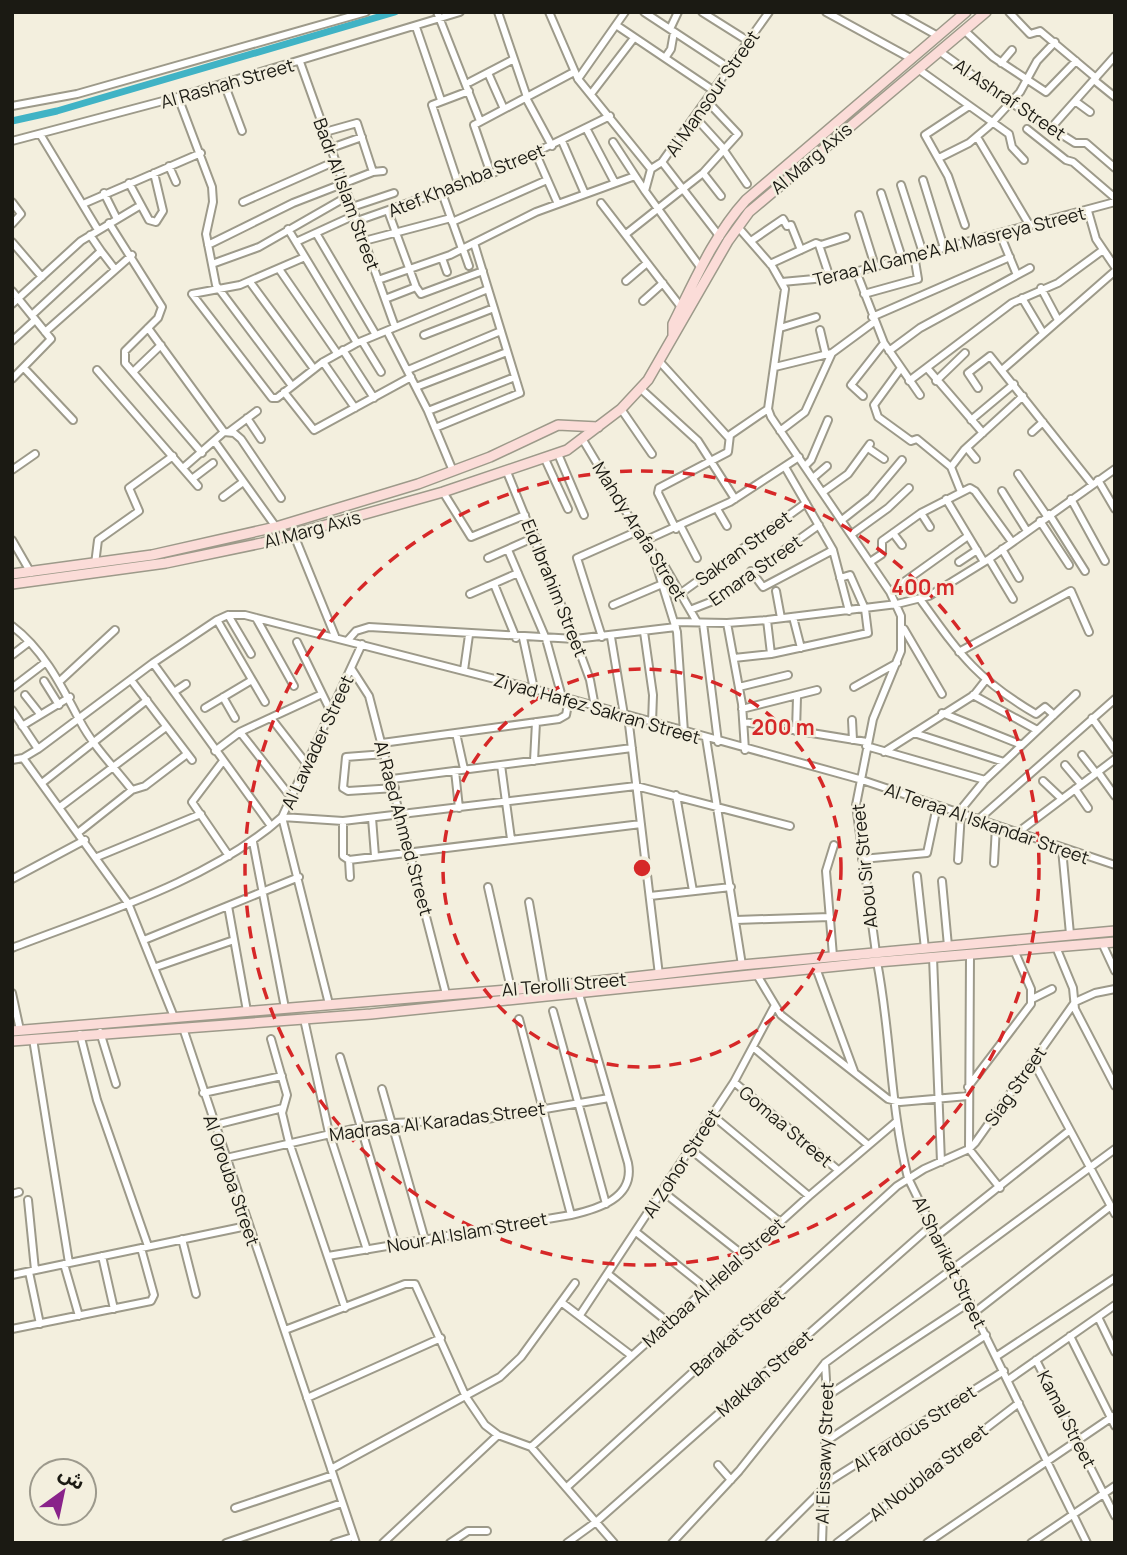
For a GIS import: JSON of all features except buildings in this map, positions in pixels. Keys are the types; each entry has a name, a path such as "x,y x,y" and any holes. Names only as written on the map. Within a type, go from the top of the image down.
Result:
{"main road":[{"name":"Al Marg Axis","path":"12,584 84,571 187,559 294,535 508,472 558,454 583,440 641,389 660,362 737,226 758,203 986,12"},
{"name":"Al Marg Axis","path":"673,335 672,327 701,268 752,193 912,59 959,14"},
{"name":"Al Marg Axis","path":"12,574 84,571 95,565 276,527 347,507 453,471 558,425 598,427"},
{"name":"Al Terolli Street","path":"12,1041 100,1032 371,1014 579,994 816,968 948,946 1115,931"},
{"name":"Al Terolli Street","path":"16,1030 511,989 833,956 933,957 1115,942"},
{"path":"369,1000 371,1014"}],"street":[{"name":"Al Rashah Street","path":"12,106 77,94 366,12"},
{"name":"Al Rashah Street","path":"12,141 300,62 416,27 438,16 460,12"},
{"path":"498,12 527,97 552,146"},
{"path":"549,12 578,79 651,169 645,191"},
{"path":"578,79 625,12"},
{"path":"644,12 729,68"},
{"path":"665,58 678,12"},
{"path":"702,12 748,41"},
{"path":"826,12 912,59"},
{"path":"895,12 938,36"},
{"path":"1009,12 1030,34 1039,30 1055,42 1115,97"},
{"name":"Al Mansour Street","path":"651,169 662,162 707,101 766,13"},
{"path":"438,16 480,121"},
{"path":"615,25 714,91"},
{"path":"416,27 441,100"},
{"path":"964,30 1001,63 1047,91 1076,61"},
{"path":"591,94 634,38"},
{"path":"939,158 977,137 992,122 1027,80 1037,61 1055,42"},
{"path":"1001,63 1012,50"},
{"name":"Al Ashraf Street","path":"939,51 1010,102 1075,143 1082,142 1115,168"},
{"path":"470,82 514,59"},
{"path":"1051,128 1114,59"},
{"name":"Badr Al Islam Street","path":"300,62 395,327"},
{"path":"918,69 1011,136 1013,147 1024,160"},
{"path":"491,174 473,128 480,121 575,72"},
{"path":"488,73 504,109"},
{"path":"223,83 242,131"},
{"path":"459,186 432,106 441,100 469,91"},
{"path":"178,97 201,153 213,194 206,224 218,288 292,386"},
{"path":"626,234 703,173 738,134 707,101"},
{"path":"1075,101 1090,112"},
{"path":"965,225 939,158 925,135 969,106"},
{"name":"Atef Khashba Street","path":"355,215 388,211 491,174 610,116"},
{"path":"695,117 723,149 747,184"},
{"path":"325,132 355,122 373,172"},
{"path":"586,128 615,183"},
{"path":"1027,129 1066,160 1073,162 1115,200"},
{"path":"40,134 97,230"},
{"path":"331,148 362,137"},
{"path":"977,137 1030,226"},
{"path":"562,141 585,194"},
{"path":"613,142 657,211 701,268"},
{"path":"83,204 201,153"},
{"path":"536,154 558,204"},
{"path":"243,202 285,181 336,161"},
{"path":"662,162 720,237"},
{"path":"169,166 176,182"},
{"path":"208,245 293,203 343,182 383,171"},
{"path":"129,183 152,223 163,213 154,173"},
{"path":"703,173 721,196"},
{"path":"378,280 442,258 558,204 635,176"},
{"path":"364,241 451,220 547,180"},
{"path":"923,180 944,247"},
{"path":"901,185 923,253"},
{"path":"104,193 117,219"},
{"path":"296,242 355,215 394,193"},
{"path":"442,193 469,266"},
{"path":"881,193 902,258"},
{"path":"212,264 259,247 348,196"},
{"name":"Teraa Al Game'A Al Masreya Street","path":"782,282 830,278 1088,211 1115,200"},
{"path":"12,202 20,210 20,216 12,224"},
{"path":"601,203 681,307"},
{"path":"15,301 90,235 141,205"},
{"path":"388,211 420,295 483,271"},
{"path":"1002,370 1115,269 1103,250 1088,211"},
{"path":"859,215 875,266"},
{"path":"751,241 783,219 787,226 791,225 801,250"},
{"path":"109,223 161,303 160,315 123,355 133,372 202,453"},
{"path":"737,226 770,264 782,282 785,295 768,409 780,431 890,592 897,604 903,627 942,694"},
{"path":"288,229 381,372"},
{"path":"316,233 376,335"},
{"path":"1000,234 1017,275"},
{"path":"90,235 114,268"},
{"path":"770,264 801,250 846,237"},
{"path":"12,242 42,277"},
{"path":"435,428 520,393 474,243"},
{"path":"819,245 830,278"},
{"path":"909,381 1022,298 1058,283 1103,250"},
{"path":"12,341 101,251"},
{"path":"45,332 114,268 132,255"},
{"path":"864,294 918,279 914,255"},
{"path":"305,257 250,282 192,294 274,399 340,352 488,289"},
{"path":"775,368 829,354 873,319 1010,257"},
{"path":"442,258 447,272"},
{"path":"626,281 647,263"},
{"path":"889,351 920,328 1030,268"},
{"path":"279,269 374,398"},
{"path":"856,271 884,343 920,395"},
{"path":"250,282 314,369"},
{"path":"643,301 663,283"},
{"path":"385,299 416,288"},
{"path":"1041,289 1058,320"},
{"path":"12,291 15,301 34,318 50,343 12,379"},
{"path":"1022,298 1043,333"},
{"path":"424,335 494,308"},
{"path":"780,328 816,317"},
{"path":"148,328 227,432 241,439 281,498"},
{"path":"780,431 805,412 829,354 820,330"},
{"path":"387,331 428,411 453,471"},
{"path":"284,393 313,429 374,398 410,374 501,331"},
{"path":"863,396 851,386 884,343"},
{"path":"133,372 161,345"},
{"path":"416,387 508,352"},
{"path":"936,381 965,353"},
{"path":"978,388 968,374 988,356 1014,384 1115,509"},
{"path":"323,362 355,408"},
{"path":"660,362 729,438 729,450 658,490 697,558"},
{"path":"24,368 72,420"},
{"path":"901,368 874,405 878,416 911,441 916,439 951,467 961,492"},
{"path":"927,368 983,433"},
{"path":"97,370 198,486"},
{"path":"428,411 515,377"},
{"path":"971,420 1014,384"},
{"path":"641,389 698,441 735,499"},
{"path":"951,467 967,448 1023,396"},
{"path":"621,409 652,454"},
{"path":"729,438 768,409"},
{"path":"183,468 257,411"},
{"path":"247,418 261,439"},
{"path":"805,466 811,460 828,420"},
{"path":"1032,432 1043,422"},
{"name":"Mahdy Arafa Street","path":"583,440 644,541 664,565 700,623"},
{"path":"215,442 276,527"},
{"path":"823,492 848,474 869,446 884,458"},
{"path":"967,448 976,459"},
{"path":"12,470 35,454"},
{"path":"558,454 584,515"},
{"path":"95,565 97,542 139,511 129,488 173,456"},
{"path":"644,541 678,528 735,499 799,457"},
{"path":"545,459 568,509"},
{"path":"842,520 871,497 902,460"},
{"path":"192,479 214,463"},
{"path":"813,478 827,466"},
{"path":"785,467 833,550 849,611"},
{"path":"348,639 356,631 369,627 519,638 603,638 675,624 767,620 865,609 920,599 937,592 986,560 1115,469"},
{"name":"Eid Ibrahim Street","path":"508,472 575,639 596,706"},
{"path":"1018,474 1085,571"},
{"path":"223,497 243,482"},
{"path":"852,534 888,509 909,488"},
{"path":"870,562 882,554 881,543 921,513 961,492 974,489 1012,542"},
{"path":"1002,491 1027,531"},
{"path":"443,492 471,537 525,515"},
{"path":"946,499 977,550 1013,599"},
{"path":"1071,499 1105,561"},
{"name":"Sakran Street","path":"681,593 806,503"},
{"path":"716,509 727,526"},
{"path":"921,513 930,527"},
{"path":"1040,521 1069,565"},
{"name":"Emara Street","path":"690,610 713,601 751,571 819,525"},
{"path":"603,638 577,558 638,531"},
{"path":"893,533 902,545"},
{"path":"294,535 335,636"},
{"path":"890,592 968,536"},
{"path":"488,558 535,537"},
{"path":"12,540 31,573"},
{"path":"1002,549 1020,578"},
{"path":"382,743 536,722 566,715 566,698 546,639 508,550"},
{"path":"751,571 763,587 833,550"},
{"path":"959,562 977,550"},
{"path":"652,551 660,585 675,624 684,732"},
{"path":"470,594 518,573"},
{"path":"734,658 771,654 868,633 865,609 850,575 841,578"},
{"path":"494,584 519,638 534,689"},
{"path":"613,605 660,585"},
{"path":"776,591 781,618"},
{"path":"959,652 1071,591 1089,632"},
{"path":"920,599 959,652 985,681 1036,714 1045,707 1054,715"},
{"path":"12,760 23,758 38,749 153,663 228,615 251,654"},
{"name":"Ziyad Hafez Sakran Street","path":"228,615 255,617 348,639 596,706 745,750 859,779"},
{"path":"255,617 294,686"},
{"path":"793,617 801,648"},
{"path":"217,620 265,702"},
{"path":"767,620 771,654"},
{"path":"700,623 718,742"},
{"path":"727,623 744,722 745,750"},
{"path":"12,626 29,642 60,681 79,720 132,790"},
{"name":"Abou Sir Street","path":"876,957 856,805 866,744 877,708 898,662 903,627"},
{"path":"60,681 115,630"},
{"path":"644,632 653,695 652,723"},
{"path":"464,670 469,635"},
{"path":"611,637 632,748 659,975"},
{"path":"12,655 29,642"},
{"path":"297,642 331,712"},
{"name":"Al Lawader Street","path":"329,1004 282,817 362,644"},
{"path":"12,688 46,662"},
{"path":"854,687 898,662"},
{"path":"153,663 271,826"},
{"name":"Al Raed Ahmed Street","path":"351,668 365,685 382,743 446,994"},
{"path":"739,687 788,675"},
{"path":"79,832 132,790 145,786 189,757 131,680"},
{"path":"205,708 252,680"},
{"path":"44,681 59,705"},
{"path":"884,752 973,695 985,681"},
{"path":"174,692 186,684"},
{"path":"742,709 817,691"},
{"path":"215,751 240,732 322,694"},
{"path":"958,860 960,813 985,780 1076,694"},
{"path":"25,695 40,714"},
{"path":"973,695 1037,730"},
{"path":"22,726 70,697"},
{"path":"223,697 235,718"},
{"path":"796,731 797,697"},
{"path":"42,783 147,700"},
{"path":"979,820 1114,701"},
{"path":"942,713 1023,745"},
{"path":"14,715 38,749"},
{"path":"271,718 306,763"},
{"path":"1092,719 1115,750"},
{"path":"852,720 853,740"},
{"path":"534,761 536,722"},
{"path":"744,722 853,740 884,752 985,780"},
{"path":"60,807 166,727"},
{"path":"240,732 290,796"},
{"path":"456,733 464,769"},
{"path":"914,733 1004,762"},
{"path":"706,738 742,965"},
{"path":"392,779 632,748"},
{"path":"385,754 346,757 343,788 348,791 395,788"},
{"path":"1082,755 1115,796"},
{"path":"23,758 85,840 128,903 174,1017"},
{"path":"1017,833 1115,759"},
{"path":"223,761 192,800 229,856"},
{"path":"501,765 511,839"},
{"path":"1065,765 1088,808"},
{"path":"455,771 459,808"},
{"name":"Al Teraa Al Iskandar Street","path":"859,779 1115,865"},
{"path":"1043,781 1062,799"},
{"path":"12,948 128,903 229,856 253,842 282,817 343,821 636,786 790,826"},
{"path":"676,795 693,891"},
{"path":"862,859 927,853 937,806"},
{"path":"97,857 201,814"},
{"path":"372,818 375,856"},
{"path":"343,821 343,856 349,860 641,824"},
{"path":"994,863 996,825"},
{"path":"12,879 85,840"},
{"path":"253,842 285,1008"},
{"path":"833,956 826,871 834,845"},
{"path":"1062,849 1070,934"},
{"path":"349,860 350,877"},
{"path":"917,876 925,949"},
{"path":"144,940 299,877"},
{"path":"942,881 948,946"},
{"path":"488,887 511,989"},
{"path":"650,896 731,887"},
{"path":"529,902 544,986"},
{"path":"228,906 247,1011"},
{"path":"736,920 830,917"},
{"path":"156,967 234,940"},
{"path":"1102,943 1115,971"},
{"path":"1056,947 1073,988 1075,1009 1115,1086"},
{"path":"1014,950 1032,999"},
{"path":"970,955 969,1149 1000,1188"},
{"name":"Al Sharikat Street","path":"876,957 887,1010 897,1121 908,1178 954,1267 1087,1543"},
{"path":"933,957 941,1162"},
{"path":"816,968 855,1073"},
{"path":"757,975 774,1007 789,1022 895,1101 968,1096"},
{"path":"968,1087 1032,999 1052,989"},
{"path":"1075,1002 1095,993 1115,989"},
{"path":"12,993 16,1030"},
{"path":"553,1011 606,1204 624,1189 630,1171 579,994"},
{"name":"Siag Street","path":"908,1178 969,1149 1075,1002"},
{"name":"Al Zohor Street","path":"580,1315 734,1083 774,1007"},
{"path":"304,1019 329,1133 367,1250"},
{"path":"519,1019 571,1215"},
{"name":"Al Orouba Street","path":"183,1028 247,1226 285,1330"},
{"path":"100,1032 116,1084"},
{"path":"12,1329 151,1301 153,1297 145,1247 97,1100 80,1034"},
{"path":"33,1039 67,1264 79,1316"},
{"path":"271,1039 287,1095 283,1108 289,1142 345,1308"},
{"path":"753,1047 867,1144"},
{"path":"340,1057 396,1245"},
{"path":"1033,1061 1115,1214"},
{"path":"203,1093 282,1076"},
{"name":"Gomaa Street","path":"734,1083 838,1170"},
{"path":"382,1089 425,1240"},
{"name":"Madrasa Al Karadas Street","path":"226,1158 361,1127 486,1119 609,1097"},
{"path":"215,1125 283,1108"},
{"path":"712,1115 809,1196"},
{"name":"Matbaa Al Helal Street","path":"531,1447 779,1222 897,1121"},
{"path":"937,1236 1070,1130"},
{"path":"690,1149 779,1222"},
{"path":"672,1543 731,1480 825,1363 1115,1149"},
{"name":"Barakat Street","path":"567,1487 908,1178"},
{"path":"663,1191 743,1255"},
{"path":"28,1200 32,1271 40,1324"},
{"name":"Nour Al Islam Street","path":"328,1256 571,1215 606,1204"},
{"path":"975,1312 1111,1206"},
{"name":"Makkah Street","path":"567,1543 596,1522 932,1225"},
{"path":"12,1275 247,1226"},
{"path":"636,1232 706,1288"},
{"path":"182,1239 196,1294"},
{"path":"102,1256 114,1309"},
{"path":"608,1273 668,1322"},
{"path":"997,1356 1115,1278"},
{"path":"334,1543 355,1540 285,1330 412,1283 419,1290 466,1397 485,1426 498,1435 531,1447 614,1543"},
{"path":"235,1508 332,1472 512,1368 575,1283"},
{"path":"561,1302 632,1356"},
{"path":"827,1396 970,1302"},
{"path":"1008,1380 1115,1306"},
{"path":"1098,1317 1115,1352"},
{"path":"825,1442 986,1335"},
{"path":"1070,1336 1113,1416 1115,1426"},
{"path":"307,1398 440,1338"},
{"name":"Kamal Street","path":"1037,1360 1115,1516"},
{"name":"Al Eissawy Street","path":"822,1543 827,1396 825,1363"},
{"name":"Al Fardous Street","path":"769,1543 823,1488 1004,1371"},
{"name":"Al Noublaa Street","path":"837,1543 1019,1403"},
{"path":"928,1543 1113,1416"},
{"path":"383,1543 498,1435"},
{"path":"718,1465 731,1480"},
{"path":"1031,1543 1115,1486"},
{"path":"226,1543 342,1503"},
{"path":"450,1543 468,1531 487,1531"}],"waterway":[{"path":"12,121 57,111 395,12"}]}
